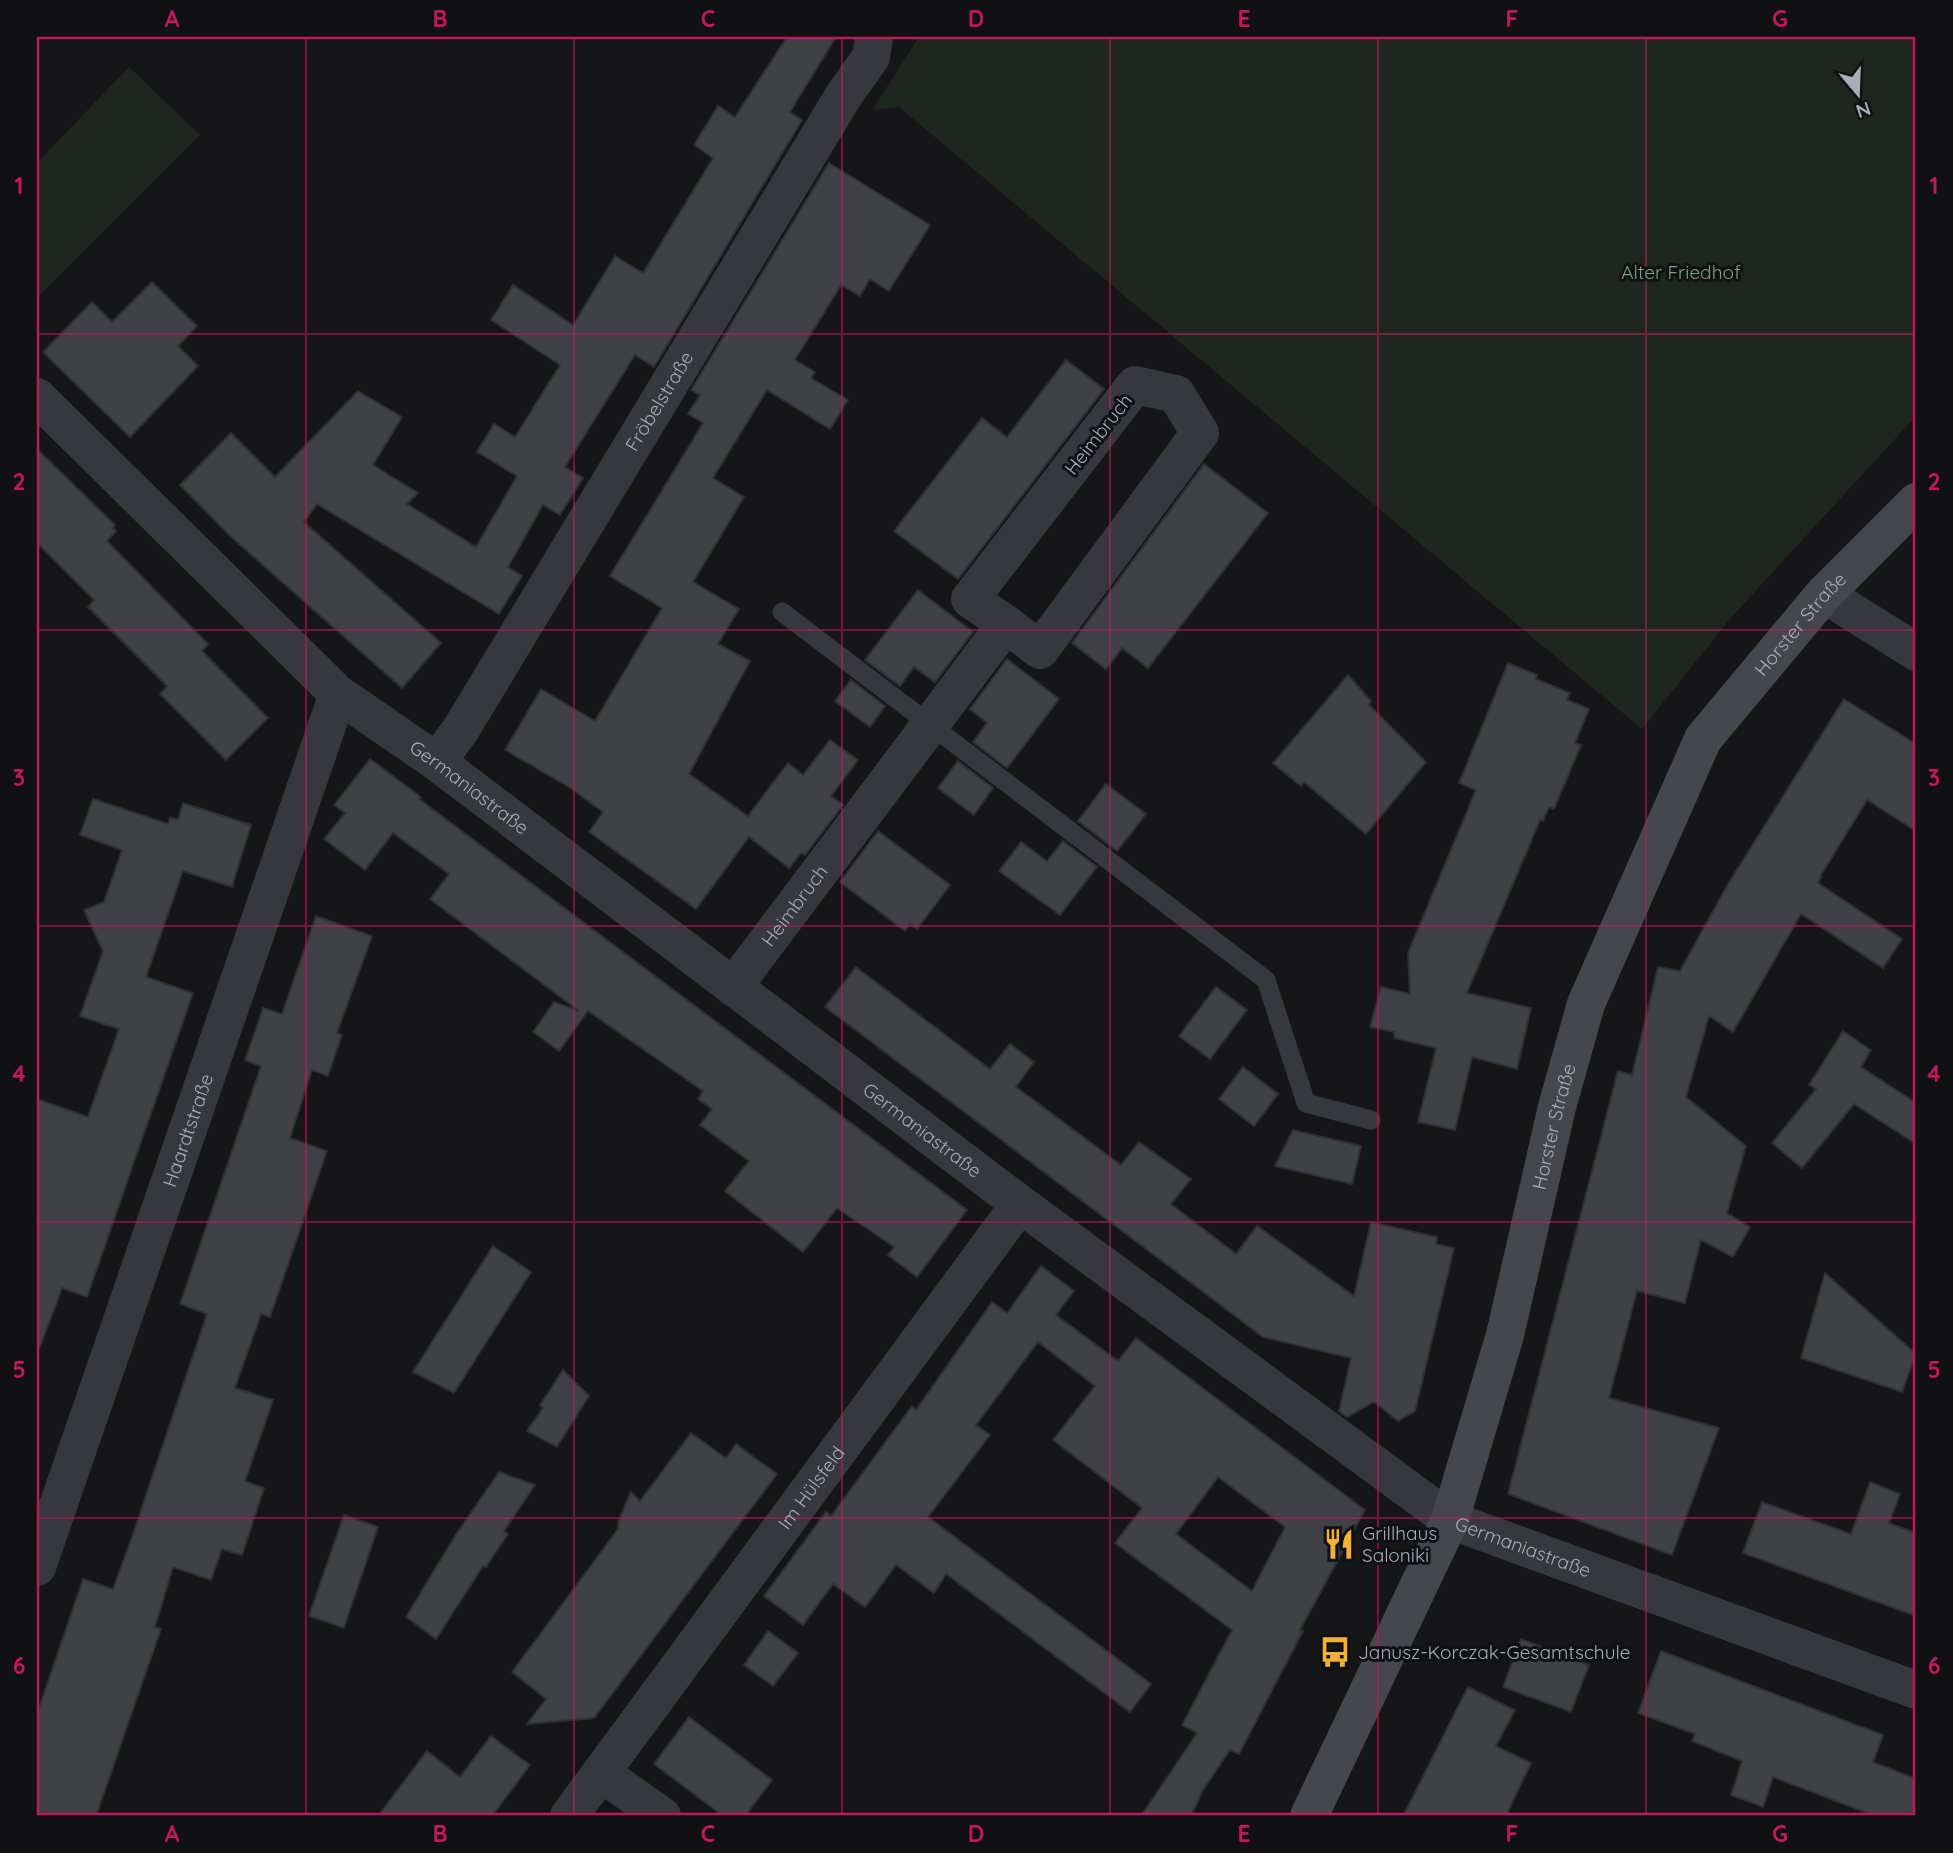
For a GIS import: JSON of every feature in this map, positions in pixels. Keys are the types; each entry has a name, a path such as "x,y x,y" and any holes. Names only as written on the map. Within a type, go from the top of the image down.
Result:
{"main road":[{"name":"Horster Straße","path":"1309,1816 1450,1520 1505,1335 1557,1107 1586,1004 1703,739 1824,594 1916,502"}],"street":[{"name":"Fröbelstraße","path":"437,762 461,729 844,95 871,57 874,37"},
{"name":"Heimbruch","path":"1135,385 1176,394 1200,433 1040,650 1006,624 971,599 1135,385"},
{"name":"Germaniastraße","path":"37,397 338,694 437,762 1020,1204 1450,1520 1916,1690"},
{"path":"1824,594 1916,652"},
{"name":"Heimbruch","path":"733,987 1006,624"},
{"name":"Haardtstraße","path":"37,1567 338,694"},
{"name":"Im Hülsfeld","path":"569,1816 1020,1204"},
{"path":"601,1773 662,1816"}],"lane":[{"path":"782,612 1266,980 1306,1102 1371,1120"}],"green space":[{"name":"Alter Friedhof","path":"919,37 1916,37 1916,416 1729,620 1642,729 899,107 872,110"},
{"path":"129,67 200,135 37,298 37,163"}],"building":[{"path":"787,37 836,37 790,112 802,120 654,367 635,355 565,467 583,478 560,515 543,505 508,567 522,576 499,614 317,504 304,522 441,643 402,688 229,535 180,485 231,433 275,477 358,391 402,417 373,465 418,493 407,504 476,547 517,476 477,452 494,424 515,437 560,365 491,320 513,285 573,325 615,256 643,273 713,158 694,145 718,106 735,117"},
{"path":"829,163 930,225 889,291 870,279 860,296 841,285 795,360 815,372 811,378 848,400 830,429 767,390 713,478 744,497 693,582 739,609 718,644 750,661 689,774 748,816 788,763 803,775 830,740 858,760 831,796 843,805 805,855 801,853 789,868 749,837 696,909 589,832 603,812 569,787 505,750 541,689 595,721 662,608 610,576 703,423 688,414 700,395 691,390"},
{"path":"152,282 197,326 178,346 198,366 130,437 43,352 92,302 112,322"},
{"path":"1066,360 1104,389 958,579 894,531 982,418 1007,437"},
{"path":"37,449 115,525 113,528 116,531 107,541 208,644 202,651 268,718 226,760 160,694 167,686 88,607 94,600 37,543"},
{"path":"1204,464 1268,513 1148,668 1122,648 1106,669 1072,643"},
{"path":"918,590 973,632 935,682 914,667 900,686 865,660"},
{"path":"1007,659 1059,699 1007,768 973,742 987,723 970,709"},
{"path":"1508,663 1537,675 1536,679 1570,693 1567,700 1589,709 1575,743 1581,745 1554,809 1549,807 1543,821 1540,820 1467,993 1531,1008 1517,1069 1472,1057 1455,1130 1418,1122 1436,1048 1394,1038 1394,1032 1370,1027 1381,987 1410,994 1408,953 1476,790 1459,783"},
{"path":"1348,675 1371,701 1369,705 1426,762 1366,834 1304,782 1301,786 1273,763"},
{"path":"851,680 885,706 870,727 835,701"},
{"path":"1844,699 1916,744 1916,831 1867,800 1818,883 1902,939 1883,968 1801,914 1733,1032 1709,1016 1686,1097 1746,1146 1727,1213 1750,1227 1733,1257 1701,1240 1685,1303 1637,1291 1609,1398 1719,1428 1672,1555 1508,1494 1618,1071 1632,1075 1658,967 1680,971 1728,884"},
{"path":"370,759 421,797 419,799 967,1210 917,1277 888,1255 894,1247 837,1208 803,1252 725,1191 749,1161 700,1125 712,1109 698,1099 703,1091 588,1011 559,1051 533,1032 554,1002 579,1011 430,899 449,874 393,833 365,870 324,839 345,813 334,805"},
{"path":"958,761 993,788 974,815 938,788"},
{"path":"1106,784 1146,814 1117,851 1078,821"},
{"path":"93,799 168,824 170,817 178,820 183,803 251,825 232,887 183,871 146,977 193,993 87,1297 62,1288 40,1347 37,1347 37,1099 88,1117 119,1029 80,1016 103,951 84,910 104,902 122,850 80,835"},
{"path":"878,831 950,885 917,929 910,924 905,931 840,882"},
{"path":"1063,841 1097,867 1060,915 999,871 1021,842 1047,861"},
{"path":"316,916 372,936 337,1033 342,1035 328,1076 312,1070 290,1138 327,1151 270,1317 261,1314 235,1388 273,1400 245,1481 264,1488 242,1555 222,1549 211,1580 173,1567 155,1627 161,1629 96,1816 37,1816 37,1714 83,1579 113,1589 133,1534 207,1314 180,1304 261,1066 245,1060 263,1008 282,1014"},
{"path":"856,967 990,1069 1010,1044 1034,1062 1016,1087 1121,1165 1139,1142 1191,1179 1171,1204 1236,1254 1257,1226 1354,1296 1371,1222 1437,1237 1436,1244 1454,1248 1415,1411 1398,1421 1374,1402 1347,1417 1339,1411 1351,1358 1263,1337 825,1007"},
{"path":"1216,987 1247,1010 1210,1059 1179,1036"},
{"path":"1843,1031 1871,1050 1861,1067 1916,1103 1916,1144 1854,1104 1802,1168 1772,1143 1816,1089 1809,1085"},
{"path":"1243,1067 1278,1094 1254,1126 1219,1099"},
{"path":"1293,1130 1361,1146 1352,1184 1275,1166"},
{"path":"493,1246 531,1272 454,1393 413,1372"},
{"path":"1041,1266 1074,1291 1056,1315 1118,1361 1136,1338 1365,1510 1300,1630 1303,1631 1239,1754 1230,1750 1203,1790 1191,1816 1141,1816 1197,1733 1182,1725 1232,1630 1115,1543 1142,1508 1053,1440 1095,1386 1038,1342 976,1425 990,1435 928,1517 1151,1684 1130,1712 946,1574 934,1593 896,1565 865,1607 833,1584 803,1625 764,1596 826,1512 831,1516 912,1406 916,1410 992,1302 1007,1313","holes":["1218,1477 1285,1527 1252,1591 1176,1534"]},
{"path":"1825,1273 1916,1354 1902,1392 1801,1358"},
{"path":"563,1370 589,1396 557,1447 527,1431"},
{"path":"691,1433 726,1458 736,1444 777,1474 594,1718 527,1724 546,1699 512,1672 618,1529 618,1522 631,1492 640,1501"},
{"path":"499,1472 535,1485 504,1531 508,1534 486,1567 483,1566 436,1639 406,1617 455,1536"},
{"path":"1870,1482 1900,1494 1889,1523 1916,1533 1916,1616 1743,1553 1762,1502 1851,1534"},
{"path":"344,1515 378,1527 344,1628 309,1616"},
{"path":"768,1631 798,1653 773,1686 744,1665"},
{"path":"1521,1639 1589,1665 1571,1712 1503,1687"},
{"path":"1661,1651 1883,1735 1873,1762 1916,1779 1916,1816 1875,1816 1773,1777 1763,1807 1731,1795 1742,1761 1692,1741 1695,1734 1638,1713"},
{"path":"1468,1687 1515,1710 1496,1746 1531,1763 1506,1816 1403,1816"},
{"path":"689,1717 772,1780 745,1816 723,1816 654,1764"},
{"path":"491,1736 530,1765 492,1816 378,1816 427,1751 460,1777"}],"place":[{"name":"Grillhaus Saloniki","path":"1339,1544"},
{"name":"Janusz-Korczak-Gesamtschule","path":"1335,1652"}]}
